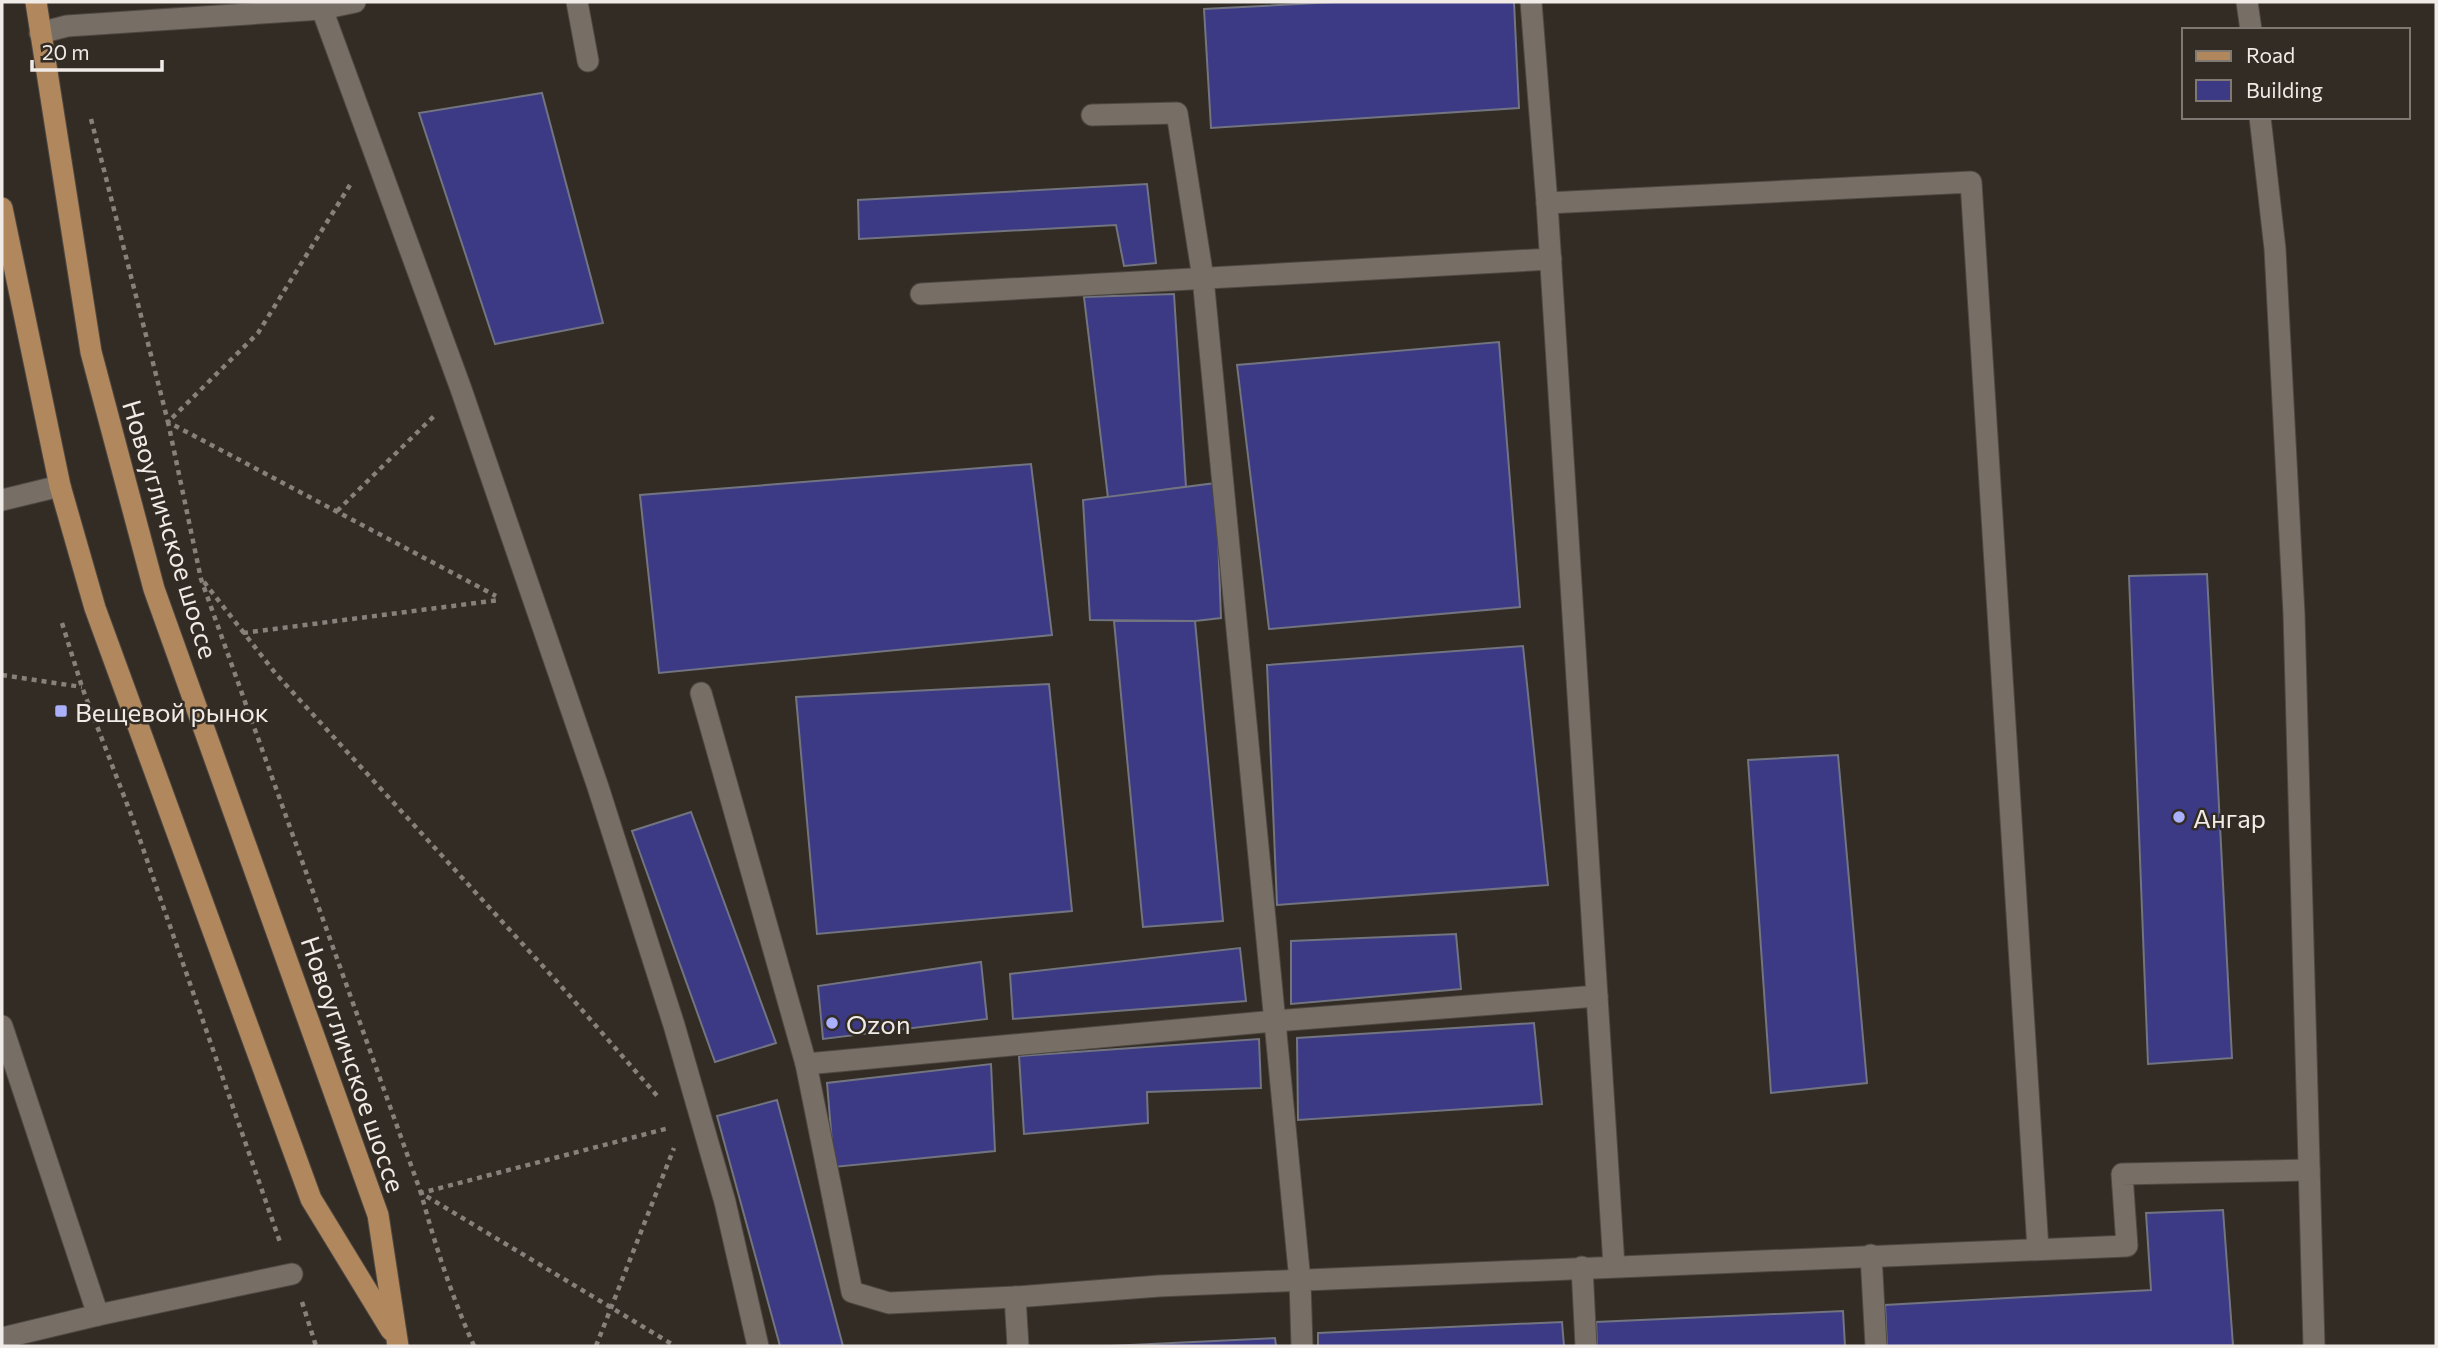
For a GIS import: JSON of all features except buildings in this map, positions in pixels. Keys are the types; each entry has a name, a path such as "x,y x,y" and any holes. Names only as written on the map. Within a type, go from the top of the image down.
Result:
{"main road":[{"name":"Новоугличское шоссе","path":"36,2 91,352 154,589 377,1215 397,1342"},
{"name":"Новоугличское шоссе","path":"2,208 60,486 95,608 311,1199 397,1342"}],"street":[{"path":"40,33 67,26 322,9 355,2"},
{"path":"577,2 588,61"},
{"path":"1531,2 1551,259 1614,1266"},
{"path":"2247,2 2250,28"},
{"path":"322,9 461,389 598,787 674,1025 724,1202 758,1346"},
{"path":"1092,115 1177,113 1203,278 1300,1281 1302,1346"},
{"path":"2260,119 2275,249 2294,614 2314,1346"},
{"path":"1547,203 1971,182 2038,1249"},
{"path":"920,294 1551,259"},
{"path":"2,500 60,486"},
{"path":"701,693 806,1065 852,1292 889,1303 1159,1286 2127,1246 2122,1174 2309,1170"},
{"path":"806,1065 1275,1021 1597,996"},
{"path":"2,1026 98,1315"},
{"path":"1871,1255 1876,1346"},
{"path":"1582,1267 1586,1346"},
{"path":"2,1338 292,1274"},
{"path":"1015,1297 1018,1346"}],"path":[{"path":"90,119 168,422 201,579 421,1193 459,1314 474,1346"},
{"path":"168,422 258,333 372,150"},
{"path":"337,511 461,389"},
{"path":"168,422 502,600 243,633"},
{"path":"201,579 276,674 665,1104"},
{"path":"61,618 82,687 132,817 316,1346"},
{"path":"2,676 82,687"},
{"path":"421,1193 670,1128"},
{"path":"596,1346 678,1136"},
{"path":"421,1193 675,1346"}],"place":[{"name":"Вещевой рынок","path":"61,711"},
{"name":"Ангар","path":"2179,817"},
{"name":"Ozon","path":"832,1023"}]}
